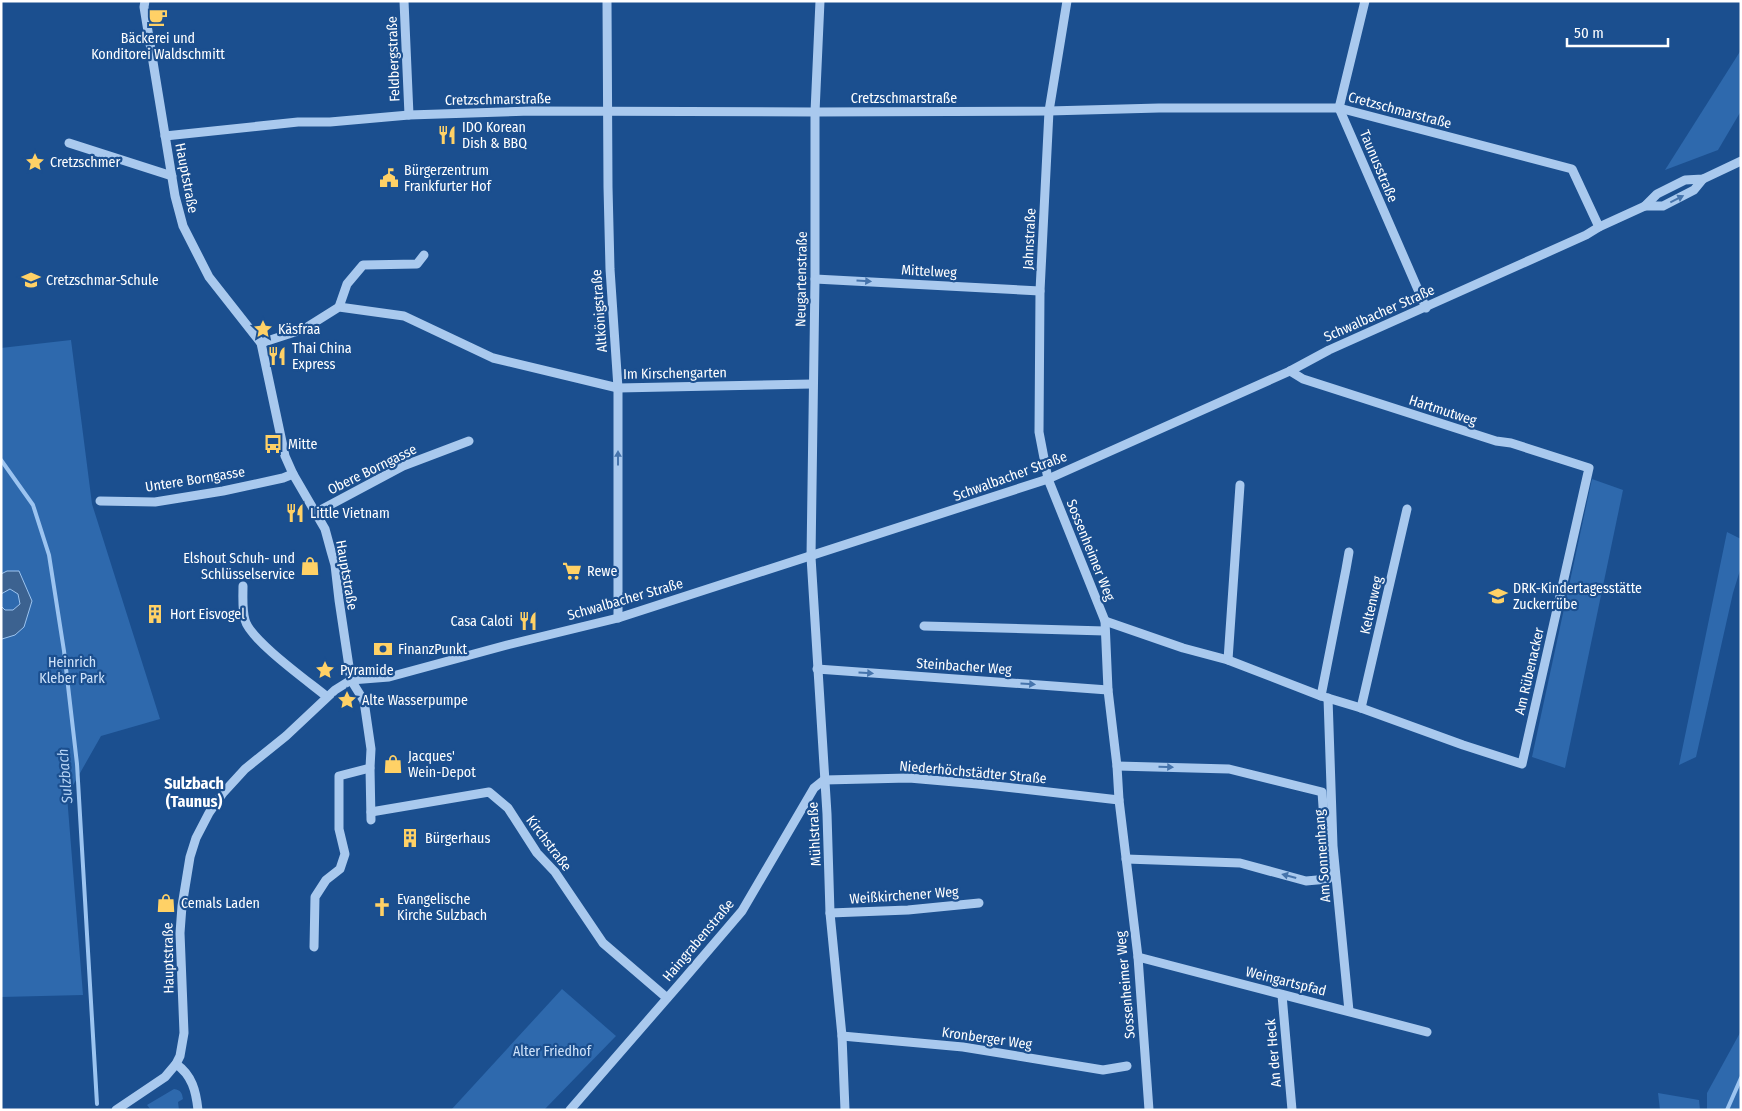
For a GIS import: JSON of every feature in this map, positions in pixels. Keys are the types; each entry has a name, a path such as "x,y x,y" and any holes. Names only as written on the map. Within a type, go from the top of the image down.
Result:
{"street":[{"name":"Hauptstraße","path":"145,1 144,7 152,62 175,196 183,226 210,277 261,343 285,456 324,529 335,565 338,600 351,680 326,696 286,736 232,782 210,813 196,838 190,857 182,906 180,933 184,1033 182,1047 176,1064"},
{"name":"Feldbergstraße","path":"404,1 409,115"},
{"name":"Altkönigstraße","path":"606,1 610,269 618,388 618,618"},
{"name":"Neugartenstraße","path":"811,557 814,413 812,384 815,279 815,112 820,1"},
{"name":"Jahnstraße","path":"1048,480 1039,432 1040,292 1049,111 1067,1"},
{"path":"1339,108 1365,1"},
{"name":"Cretzschmarstraße","path":"165,136 298,122 330,122 409,115 531,111 815,112 1339,108 1572,169 1599,227"},
{"name":"Taunusstraße","path":"1339,108 1426,308"},
{"path":"69,143 172,176"},
{"name":"Schwalbacher Straße","path":"1645,206 1663,206 1694,190 1703,179 1741,161"},
{"name":"Schwalbacher Straße","path":"351,680 389,677 507,645 618,618 1048,480 1290,371 1328,350 1426,308 1586,235 1645,206 1657,194 1685,180 1703,179"},
{"path":"261,343 304,329 339,307 347,284 363,266 417,264 424,255"},
{"name":"Mittelweg","path":"815,279 1040,292"},
{"name":"Im Kirschengarten","path":"339,307 404,316 493,358 618,388 812,384"},
{"name":"Hartmutweg","path":"1290,371 1303,379 1348,394 1589,468"},
{"name":"Obere Borngasse","path":"316,513 403,466 469,441"},
{"name":"Am Rübenacker","path":"1361,708 1522,764 1589,468"},
{"name":"Untere Borngasse","path":"100,501 155,502 223,491 283,478 293,474"},
{"name":"Sossenheimer Weg","path":"1048,480 1104,621 1108,690 1119,800 1138,957 1149,1110"},
{"path":"1228,660 1240,485"},
{"name":"Keltenweg","path":"1361,708 1407,509"},
{"path":"1324,697 1348,552"},
{"name":"Mühlstraße","path":"811,557 827,814 830,913 842,1036 845,1110"},
{"path":"242,586 245,621 250,631 263,645 326,696"},
{"path":"1104,621 1183,648 1228,660 1324,697 1361,708"},
{"path":"924,626 1105,631"},
{"name":"Steinbacher Weg","path":"817,669 1108,690"},
{"path":"314,947 315,897 326,880 340,868 345,854 339,829 340,776 370,768 371,749 364,701 351,680"},
{"name":"Am Sonnenhang","path":"1324,697 1333,846 1349,1011"},
{"path":"1117,766 1229,769 1322,792 1328,879 1306,881 1240,863 1126,859"},
{"name":"Kirchstraße","path":"370,768 371,816 489,792 508,808 524,838 555,872 603,942 667,998"},
{"name":"Niederhöchstädter Straße","path":"824,780 909,778 1119,800"},
{"name":"Haingrabenstraße","path":"575,1108 742,910 814,788 824,780"},
{"name":"Weißkirchener Weg","path":"830,913 908,910 979,903"},
{"name":"Weingartspfad","path":"1138,957 1427,1032"},
{"name":"An der Heck","path":"1282,995 1292,1110"},
{"name":"Kronberger Weg","path":"842,1036 964,1047 1103,1070 1127,1066"},
{"path":"116,1110 165,1077 176,1064 185,1070 191,1080 198,1110"}],"green space":[{"path":"1741,50 1741,111 1718,150 1665,170"},
{"name":"Heinrich Kleber Park","path":"71,340 92,504 160,719 101,736 67,796 83,995 1,997 1,348"},
{"path":"1592,479 1623,490 1565,768 1532,757"},
{"path":"1727,532 1741,539 1741,567 1733,593 1696,757 1679,765"},
{"name":"Alter Friedhof","path":"562,989 616,1036 544,1110 451,1110"},
{"path":"1741,1031 1741,1110 1707,1110 1707,1093"},
{"path":"174,1089 180,1091 183,1097 178,1102 179,1110 151,1110 147,1105"},
{"path":"1658,1093 1699,1100 1700,1110 1660,1110"}],"shaded area":[{"path":"7,571 19,571 32,601 24,627 15,635 1,639 1,606 5,610 13,610 20,604 18,594 10,589 1,594 1,574"}],"waterway":[{"name":"Sulzbach","path":"1,460 33,505 49,555 64,651 77,764 97,1104"},
{"path":"1727,1110 1741,1078"}],"place":[{"name":"Bäckerei und Konditorei Waldschmitt","path":"158,17"},
{"name":"IDO Korean Dish & BBQ","path":"447,135"},
{"name":"Cretzschmer","path":"35,162"},
{"name":"Bürgerzentrum Frankfurter Hof","path":"389,178"},
{"name":"Cretzschmar-Schule","path":"31,280"},
{"name":"Käsfraa","path":"263,329"},
{"name":"Thai China Express","path":"277,356"},
{"name":"Mitte","path":"273,444"},
{"name":"Little Vietnam","path":"295,513"},
{"name":"Elshout Schuh- und Schlüsselservice","path":"310,566"},
{"name":"Rewe","path":"572,571"},
{"name":"DRK-Kindertagesstätte Zuckerrübe","path":"1498,596"},
{"name":"Hort Eisvogel","path":"155,614"},
{"name":"Casa Caloti","path":"528,621"},
{"name":"FinanzPunkt","path":"383,649"},
{"name":"Pyramide","path":"325,670"},
{"name":"Alte Wasserpumpe","path":"347,700"},
{"name":"Jacques' Wein-Depot","path":"393,764"},
{"name":"Bürgerhaus","path":"410,838"},
{"name":"Cemals Laden","path":"166,903"},
{"name":"Evangelische Kirche Sulzbach","path":"382,907"}],"district":[{"name":"Sulzbach (Taunus)","path":"194,792"}]}
